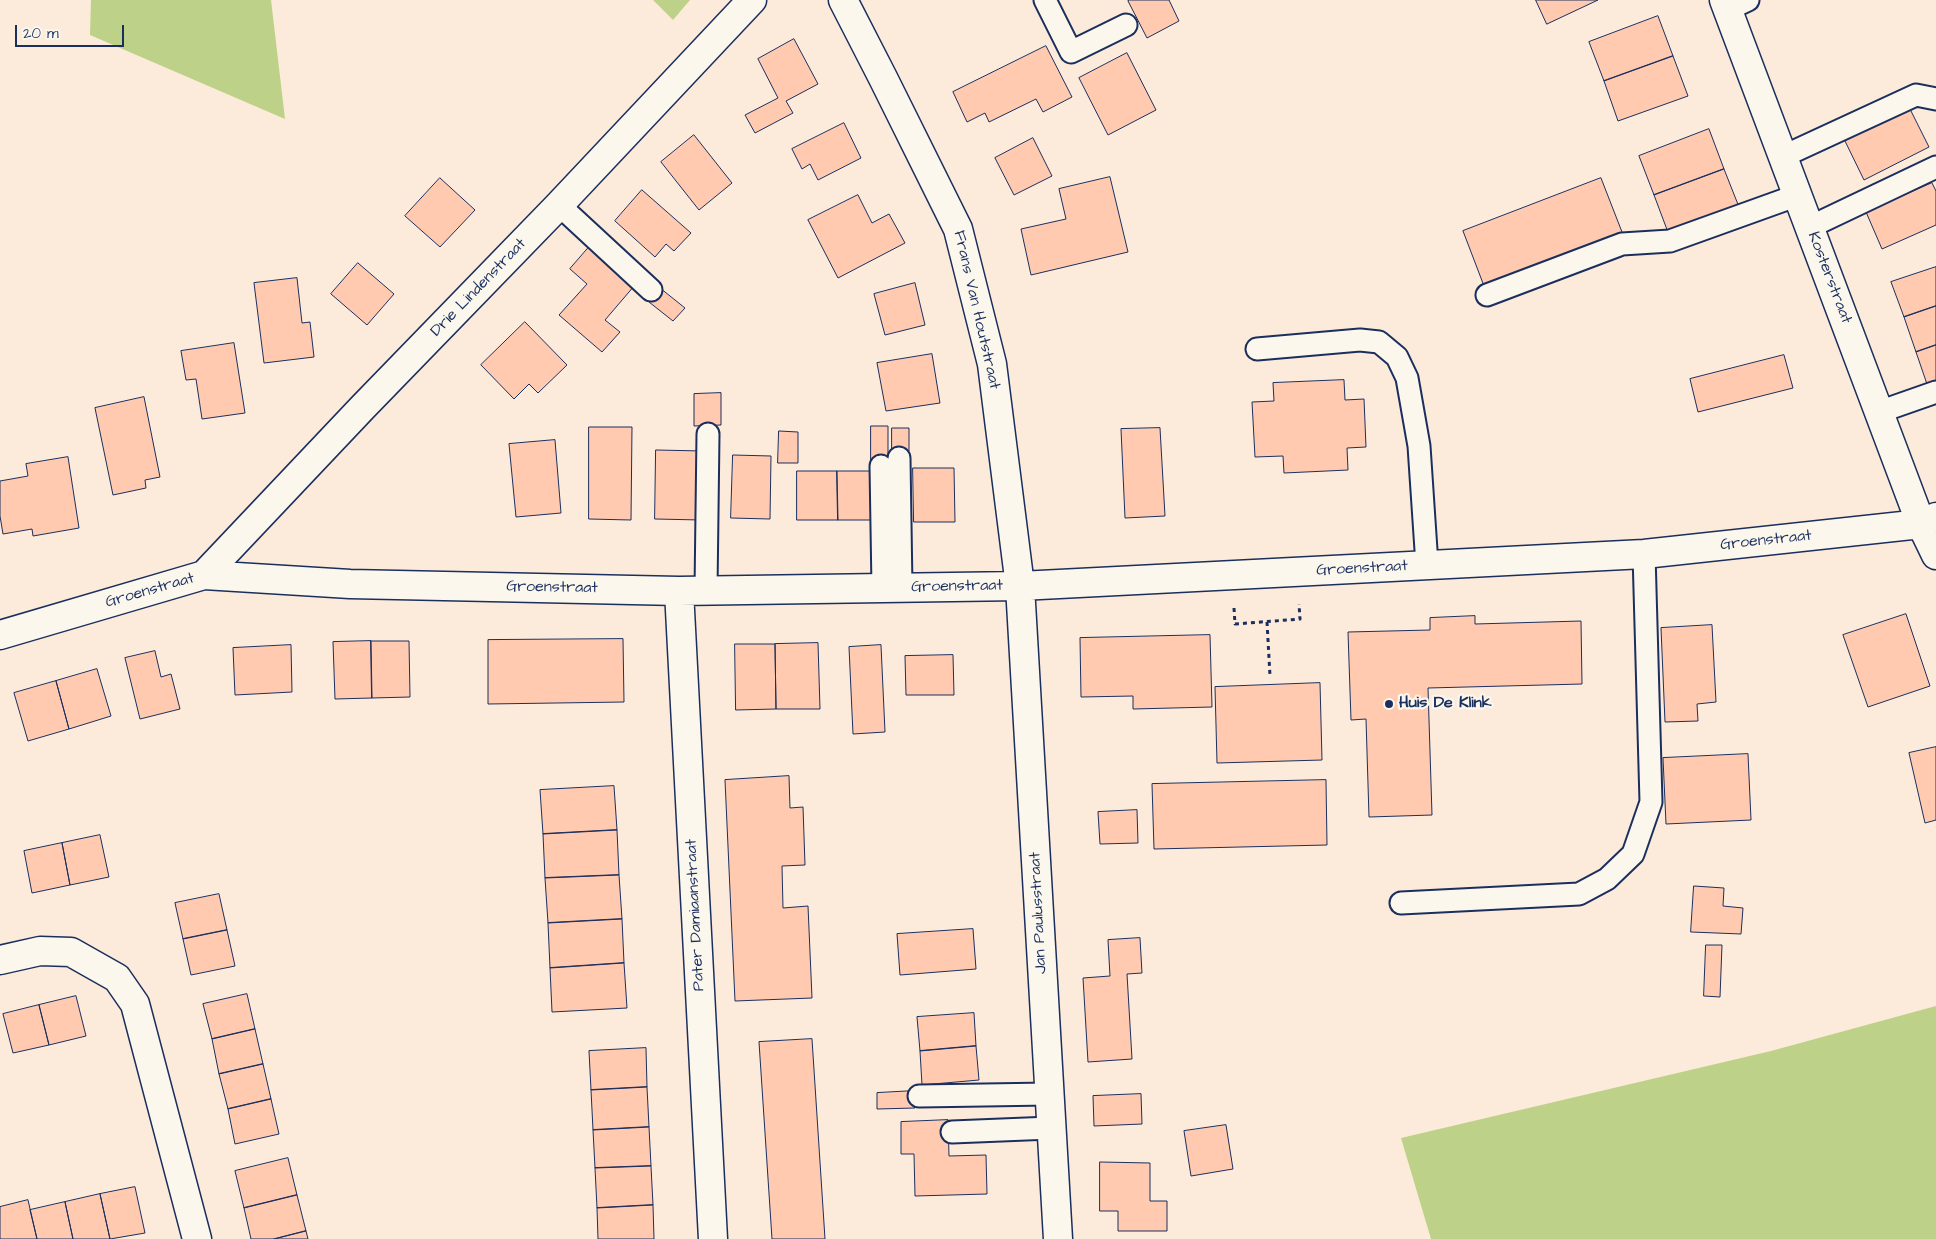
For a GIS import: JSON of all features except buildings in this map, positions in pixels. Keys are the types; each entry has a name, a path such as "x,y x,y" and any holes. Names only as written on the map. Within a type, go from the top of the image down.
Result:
{"street":[{"name":"Drie Lindenstraat","path":"204,575 362,408 559,205 752,0"},
{"name":"Frans Van Houtstraat","path":"843,0 958,229 992,364 1020,586"},
{"name":"Kosterstraat","path":"1734,3 1784,156 1810,228 1879,412 1928,520 1936,555"},
{"name":"Groenstraat","path":"0,636 204,575 350,584 679,591 1020,586 1644,554 1928,520"},
{"name":"Jan Paulusstraat","path":"1020,586 1058,1239"},
{"name":"Pater Damiaanstraat","path":"679,591 713,1239"},
{"path":"0,960 40,951 71,952 117,978 135,1004 197,1239"}],"lane":[{"path":"1045,0 1071,52 1126,26"},
{"path":"1784,156 1916,95 1936,99"},
{"path":"1810,228 1936,167"},
{"path":"1487,295 1622,244 1670,241 1798,195"},
{"path":"559,205 651,290"},
{"path":"1257,349 1360,340 1379,342 1397,357 1408,378 1419,446 1427,565"},
{"path":"1879,412 1936,392"},
{"path":"706,590 708,434"},
{"path":"890,462 892,588"},
{"path":"1401,903 1579,894 1607,879 1633,854 1652,802 1644,554"},
{"path":"919,1096 1049,1094"},
{"path":"952,1132 1051,1128"}],"path":[{"path":"1267,622 1270,676"}],"green space":[{"path":"91,0 271,0 285,119 90,35"},
{"path":"653,0 690,0 673,20"},
{"path":"1936,1006 1936,1239 1431,1239 1401,1138 1771,1051"}],"place":[{"name":"Huis De Klink","path":"1389,704"}]}
